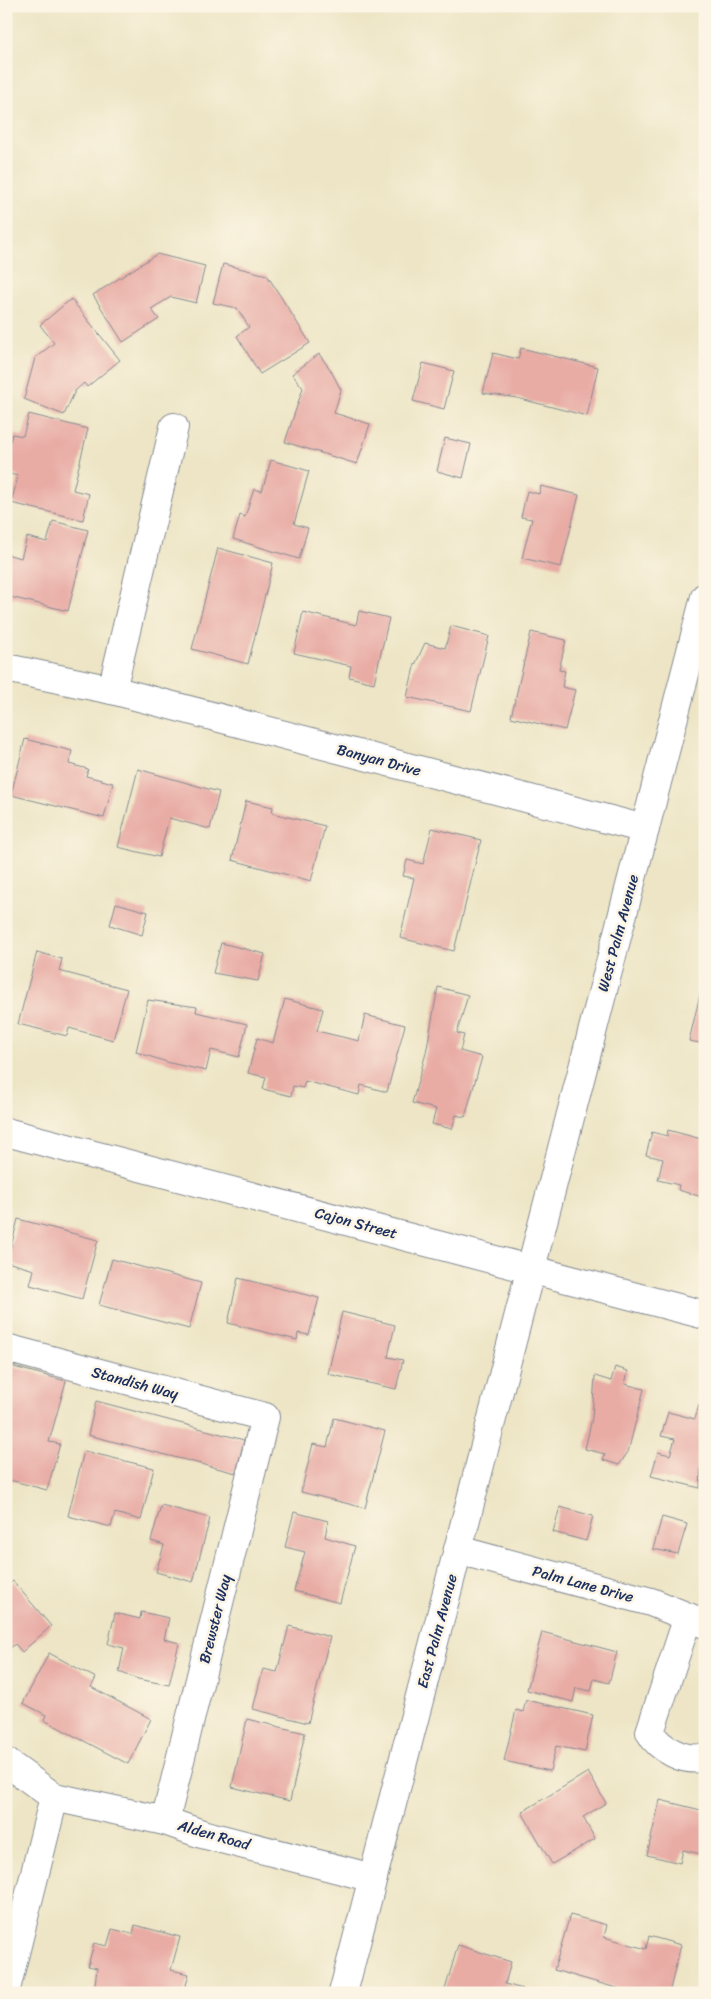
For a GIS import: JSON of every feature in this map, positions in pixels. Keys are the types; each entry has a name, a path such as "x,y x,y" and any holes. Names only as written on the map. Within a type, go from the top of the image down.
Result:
{"street":[{"path":"112,690 174,427"},
{"name":"West Palm Avenue","path":"529,1269 705,597"},
{"name":"Banyan Drive","path":"6,668 112,690 645,829"},
{"name":"Cajon Street","path":"6,1132 705,1315"},
{"name":"East Palm Avenue","path":"343,1993 529,1269"},
{"name":"Standish Way","path":"6,1348 264,1417"},
{"name":"Brewster Way","path":"165,1821 264,1417"},
{"name":"Palm Lane Drive","path":"458,1550 651,1602 696,1621"},
{"path":"696,1621 650,1732 660,1746 679,1755 705,1757"},
{"path":"6,1762 54,1797 6,1989"},
{"name":"Alden Road","path":"54,1797 165,1821 202,1834 373,1878"}],"building":[{"path":"157,254 205,266 196,303 171,297 151,309 159,319 123,342 93,295"},
{"path":"223,264 267,275 310,343 260,374 237,336 249,327 237,308 213,303"},
{"path":"71,299 120,360 87,387 84,383 75,391 64,415 24,399 35,358 54,343 40,325"},
{"path":"521,348 598,367 587,416 517,398 483,393 493,353 518,359"},
{"path":"319,354 330,369 341,390 334,413 370,424 357,464 285,442 303,388 292,374"},
{"path":"423,363 454,371 444,409 413,401"},
{"path":"29,414 88,429 73,490 89,494 83,520 11,503 18,476 6,473 6,459 12,434 23,436"},
{"path":"445,438 471,444 463,478 437,471"},
{"path":"271,460 309,471 294,524 308,528 299,559 233,539 240,515 245,517 254,489 262,491"},
{"path":"541,486 579,495 561,567 522,558 532,519 521,517 527,491 539,494"},
{"path":"53,521 88,530 68,611 6,596 6,554 21,558 27,537 47,542"},
{"path":"218,548 273,563 248,664 192,649"},
{"path":"359,611 389,618 374,683 349,677 351,666 294,653 303,612 356,625"},
{"path":"451,626 489,636 471,711 407,697 414,667 425,643 445,648"},
{"path":"531,632 566,640 559,670 565,671 562,687 575,690 565,730 511,717"},
{"path":"25,739 72,751 69,764 88,769 86,776 113,783 104,818 11,795"},
{"path":"138,769 219,792 210,829 169,818 159,857 118,847"},
{"path":"246,801 273,807 272,813 325,826 311,881 232,860"},
{"path":"432,828 481,840 454,951 400,938 414,878 403,876 407,860 423,864"},
{"path":"116,903 148,912 142,935 110,925"},
{"path":"221,943 265,954 258,981 213,973"},
{"path":"37,952 62,959 59,971 127,989 113,1040 69,1028 67,1036 18,1024"},
{"path":"702,986 705,987 705,1044 689,1041"},
{"path":"438,987 468,995 457,1033 464,1035 460,1051 482,1057 465,1117 456,1115 452,1129 432,1124 436,1109 412,1103 426,1053"},
{"path":"285,999 323,1009 317,1031 359,1041 365,1015 405,1025 387,1092 361,1085 359,1095 305,1081 303,1088 293,1086 291,1096 263,1089 266,1077 248,1073 257,1038 273,1043"},
{"path":"148,1000 197,1007 196,1012 247,1024 239,1057 211,1050 206,1071 170,1063 136,1052"},
{"path":"668,1130 705,1140 705,1185 702,1197 678,1190 679,1185 658,1180 663,1159 646,1155 652,1132 667,1136"},
{"path":"18,1219 98,1240 82,1299 30,1285 34,1270 7,1262"},
{"path":"112,1259 201,1283 189,1329 99,1305"},
{"path":"238,1278 319,1298 309,1335 298,1333 297,1340 228,1323"},
{"path":"342,1312 395,1325 388,1357 403,1360 396,1389 328,1374"},
{"path":"10,1366 66,1381 49,1442 60,1444 47,1490 6,1479 6,1380"},
{"path":"615,1367 628,1371 625,1384 644,1389 628,1452 619,1465 603,1460 605,1454 585,1449 592,1418 595,1376 611,1381"},
{"path":"96,1401 244,1440 236,1473 88,1435"},
{"path":"699,1405 705,1407 705,1458 701,1465 700,1488 651,1476 658,1452 670,1455 675,1439 661,1436 668,1412 695,1419"},
{"path":"334,1418 385,1431 365,1508 301,1492 313,1444 327,1447"},
{"path":"84,1451 154,1468 141,1520 115,1513 111,1527 68,1516"},
{"path":"161,1505 210,1518 193,1582 156,1572 164,1545 151,1541"},
{"path":"560,1507 593,1516 586,1541 553,1532"},
{"path":"294,1512 328,1521 325,1537 355,1546 340,1603 294,1591 305,1552 285,1547"},
{"path":"662,1517 687,1524 678,1554 653,1549"},
{"path":"13,1581 51,1626 22,1652 15,1644 6,1652 6,1586"},
{"path":"141,1612 169,1618 164,1639 179,1643 169,1685 138,1679 119,1672 124,1648 108,1644 115,1613 140,1619"},
{"path":"289,1626 330,1637 308,1723 253,1709 263,1669 277,1672"},
{"path":"542,1632 617,1652 609,1683 594,1679 591,1691 576,1688 573,1702 527,1690"},
{"path":"49,1653 96,1678 91,1687 151,1719 128,1764 44,1720 46,1715 23,1703"},
{"path":"526,1700 593,1715 585,1752 556,1746 550,1771 504,1761 516,1710 523,1712"},
{"path":"247,1719 305,1733 290,1801 232,1787"},
{"path":"588,1772 606,1803 583,1817 595,1839 552,1864 522,1812"},
{"path":"660,1800 705,1811 705,1855 683,1850 680,1863 647,1855"},
{"path":"570,1915 607,1925 604,1937 646,1949 649,1936 681,1945 669,1993 634,1993 554,1970"},
{"path":"135,1925 180,1937 171,1970 189,1974 184,1993 94,1993 97,1968 88,1966 94,1943 107,1946 112,1929 133,1934"},
{"path":"458,1945 511,1962 505,1984 523,1989 522,1993 444,1993"}]}
